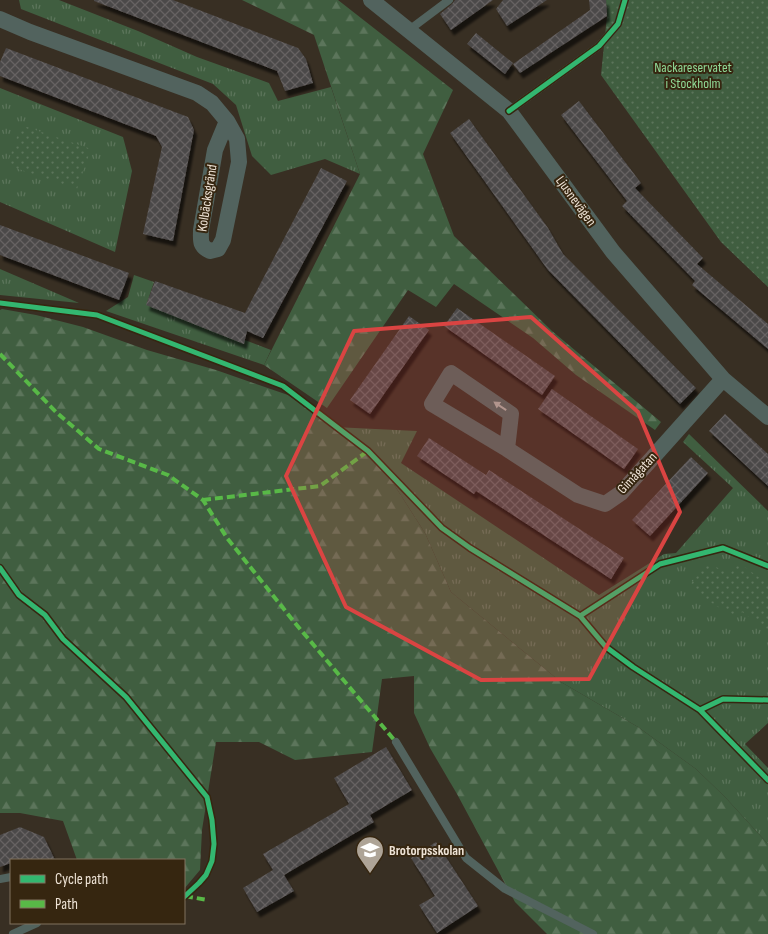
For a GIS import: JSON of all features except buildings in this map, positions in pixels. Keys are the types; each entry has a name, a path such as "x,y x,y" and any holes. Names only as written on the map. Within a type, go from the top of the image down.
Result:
{"street":[{"name":"Ljusnevägen","path":"376,1 509,111 613,252 722,379 768,417"},
{"name":"Kolbäcksgränd","path":"0,19 30,32 197,93 212,103 227,121 237,139 239,162 223,240 218,249 210,251 204,248 201,242 201,230 215,150 227,121"},
{"name":"Gimågatan","path":"507,449 511,414 451,373 432,404 578,495 605,504 621,492 722,379"}],"lane":[{"path":"409,30 449,0"},
{"path":"509,111 599,46 618,24 626,0"},
{"path":"396,742 466,858 505,889 593,934"},
{"path":"12,934 35,924"}],"highlighted area":[{"path":"531,317 638,412 680,512 589,679 481,680 346,607 286,476 354,331"}],"green space":[{"path":"19,0 59,0 138,31 197,57 269,83 278,101 331,87 360,174 325,159 271,175 252,156 236,105 213,84 21,9"},
{"path":"242,0 338,0 453,90 423,154 454,236 552,331 661,422 655,430 576,375 533,338 454,284 436,307 408,290 327,408 264,365 360,174 314,35"},
{"name":"Nackareservatet i Stockholm","path":"606,0 768,0 768,287 721,242 601,75 607,16"},
{"path":"0,88 123,137 132,171 115,252 0,202"},
{"path":"21,125 91,149 77,189 7,165"},
{"path":"0,269 79,303 0,295"},
{"path":"134,275 154,282 147,303 271,350 264,365 106,311 128,297"},
{"path":"0,310 36,315 83,327 147,350 216,370 288,395 334,427 384,469 425,533 451,592 561,682 638,727 696,769 725,797 768,844 768,934 547,934 515,902 430,748 414,713 414,676 382,679 372,752 295,760 259,742 216,742 202,830 200,870 185,888 185,859 77,859 63,821 20,813 0,813"},
{"path":"334,427 417,431 401,463 599,595 664,554 676,553 733,488 683,442 689,434 768,511 768,723 745,744 768,768 768,844 725,797 696,769 638,727 561,682 451,592 425,533 384,469"},
{"path":"708,563 730,574 739,563 768,584 767,630 742,612 737,616 716,606 689,586"}],"marked path":[{"path":"0,354 56,412 99,449 168,475 203,500 227,538 295,623 396,742"},
{"path":"203,500 320,486 368,451"},
{"path":"185,896 207,900"}],"cycle path":[{"path":"509,111 599,46 618,24 625,0"},
{"path":"0,303 97,315 283,386 368,451 442,528 470,548 580,616 606,647 633,667 700,710 768,780"},
{"path":"580,616 660,564 723,548 768,566"},
{"path":"0,568 19,595 45,615 63,639 126,697 207,797 212,820 214,844 212,861 206,875 185,896"},
{"path":"700,710 723,699 768,700"}],"place":[{"name":"Brotorpsskolan","path":"370,874"}]}
